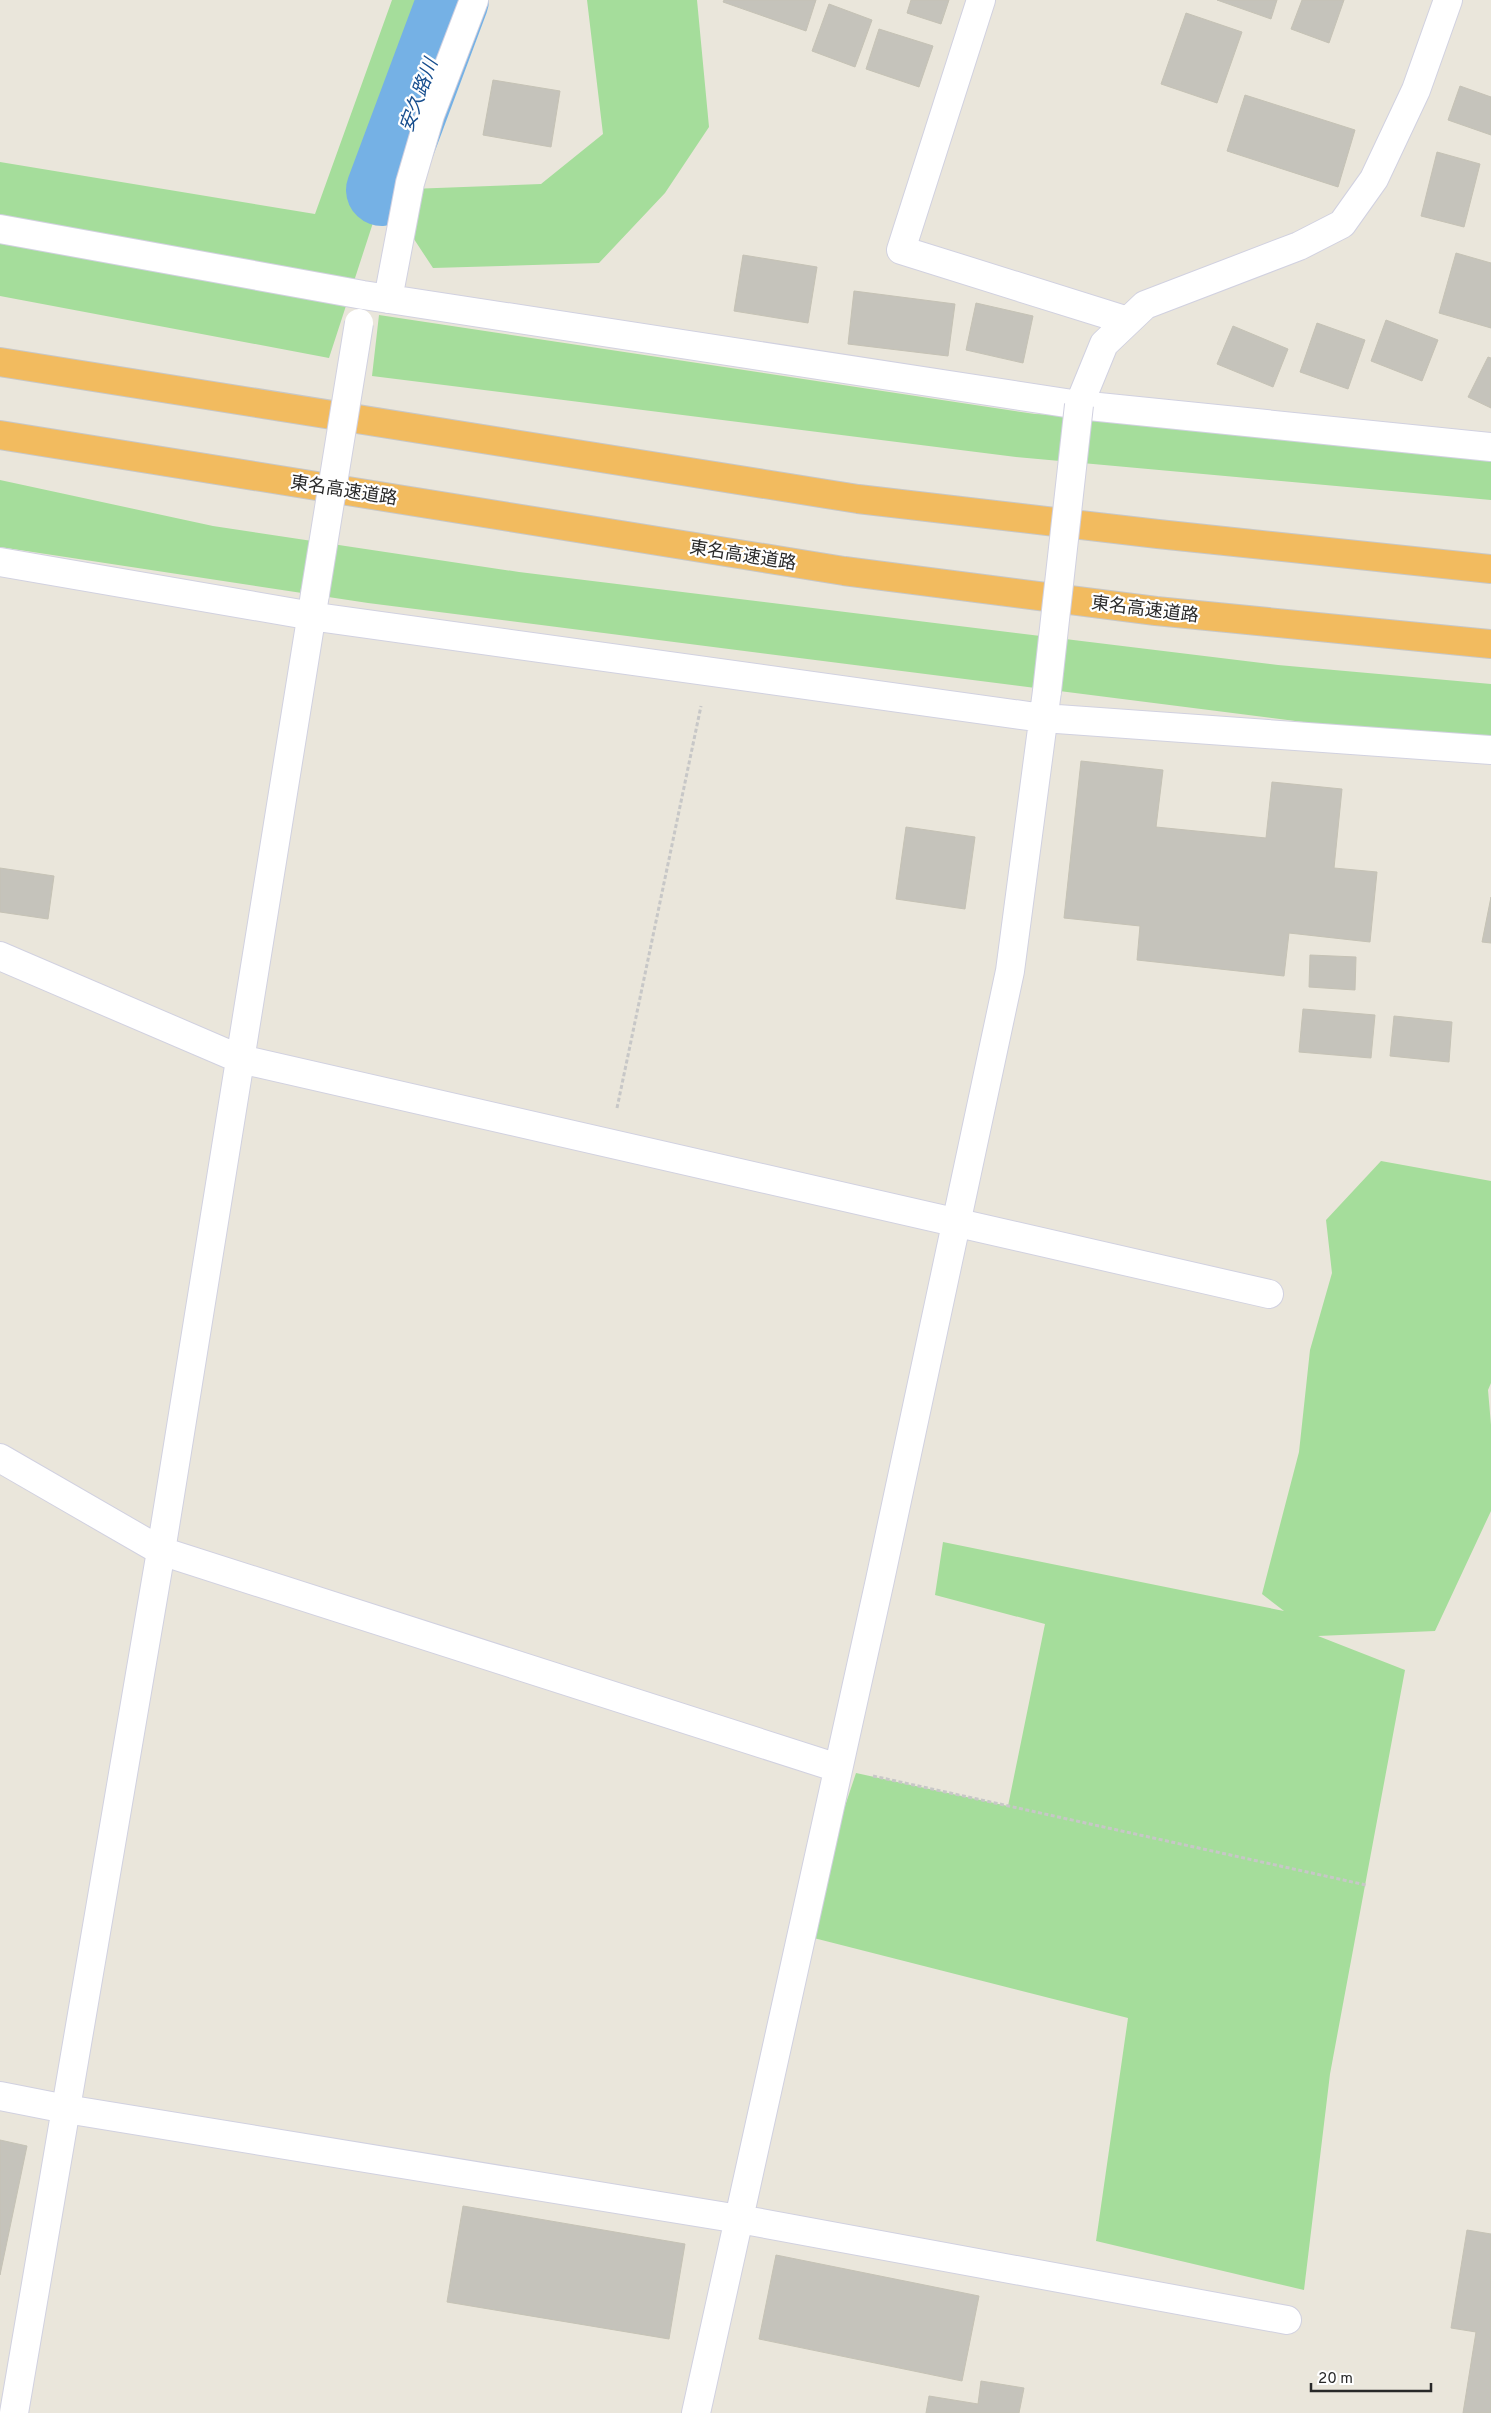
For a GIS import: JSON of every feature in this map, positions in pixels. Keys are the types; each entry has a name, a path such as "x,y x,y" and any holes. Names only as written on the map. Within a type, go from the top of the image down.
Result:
{"highway":[{"path":"0,362 858,500 1491,569"},
{"name":"東名高速道路","path":"0,435 844,572 1156,611 1491,644"}],"street":[{"path":"14,2413 161,1551 360,323 376,297 430,115 474,0"},
{"path":"981,0 901,250 1128,321"},
{"path":"696,2413 958,1223 1010,971 1047,691 1079,405 1104,344 1144,305 1298,246 1342,224 1374,179 1412,98 1448,0"},
{"path":"0,229 376,297 1079,405 1491,447"},
{"path":"0,562 313,605 708,671 1043,718 1491,750"},
{"path":"0,956 240,1059 1269,1294"},
{"path":"0,1458 161,1551 838,1768"},
{"path":"0,2096 66,2109 739,2219 1287,2320"}],"path":[{"path":"610,1143 708,671"},
{"path":"838,1768 1366,1885"}],"green space":[{"path":"392,0 445,0 384,190 541,184 603,134 587,0 697,0 709,127 665,193 599,263 433,268 383,192 329,358 0,296 0,162 315,214"},
{"path":"379,315 1035,414 1491,435 1491,500 1016,457 372,376"},
{"path":"0,480 213,526 519,572 1278,665 1491,684 1491,746 368,603 0,547"},
{"path":"1381,1161 1491,1181 1491,1383 1488,1390 1491,1425 1491,1511 1435,1631 1318,1636 1405,1670 1330,2074 1304,2290 1096,2241 1128,2018 802,1935 856,1773 1008,1806 1045,1624 935,1595 943,1542 1284,1611 1262,1594 1299,1452 1310,1350 1332,1273 1326,1220"}],"building":[{"path":"724,0 816,0 806,31 723,2"},
{"path":"911,0 949,0 941,24 907,13"},
{"path":"1217,0 1277,0 1271,19"},
{"path":"1302,0 1344,0 1329,43 1291,29"},
{"path":"829,4 872,20 855,67 812,51"},
{"path":"1186,13 1242,32 1217,103 1161,84"},
{"path":"879,29 933,46 919,87 866,69"},
{"path":"493,80 560,91 551,147 483,135"},
{"path":"1460,86 1491,97 1491,135 1448,120"},
{"path":"1245,95 1355,130 1338,187 1227,151"},
{"path":"1437,152 1480,164 1464,227 1421,216"},
{"path":"1456,253 1491,263 1491,328 1439,313"},
{"path":"743,255 817,267 808,323 734,311"},
{"path":"854,291 955,304 948,356 848,344"},
{"path":"976,303 1033,316 1023,363 966,350"},
{"path":"1386,320 1438,340 1422,381 1371,361"},
{"path":"1317,323 1365,340 1348,389 1300,372"},
{"path":"1233,326 1288,349 1273,387 1217,364"},
{"path":"1488,357 1491,358 1491,408 1468,397"},
{"path":"1081,761 1163,770 1156,827 1266,838 1272,782 1342,789 1334,868 1377,872 1370,942 1289,933 1284,976 1137,960 1140,926 1064,918"},
{"path":"906,827 975,837 965,909 896,899"},
{"path":"0,868 54,876 48,919 0,912"},
{"path":"1491,897 1491,943 1482,942"},
{"path":"1310,955 1356,957 1355,990 1309,987"},
{"path":"1303,1009 1375,1015 1371,1058 1299,1052"},
{"path":"1394,1016 1452,1022 1449,1062 1390,1056"},
{"path":"0,2140 27,2146 0,2275"},
{"path":"463,2206 685,2244 669,2339 447,2302"},
{"path":"1467,2230 1491,2234 1491,2413 1463,2413 1476,2332 1451,2328"},
{"path":"776,2255 979,2296 962,2381 759,2339"},
{"path":"981,2381 1024,2388 1019,2413 926,2413 929,2396 978,2404"}],"waterway":[{"name":"安久路川","path":"382,190 453,0"}]}
